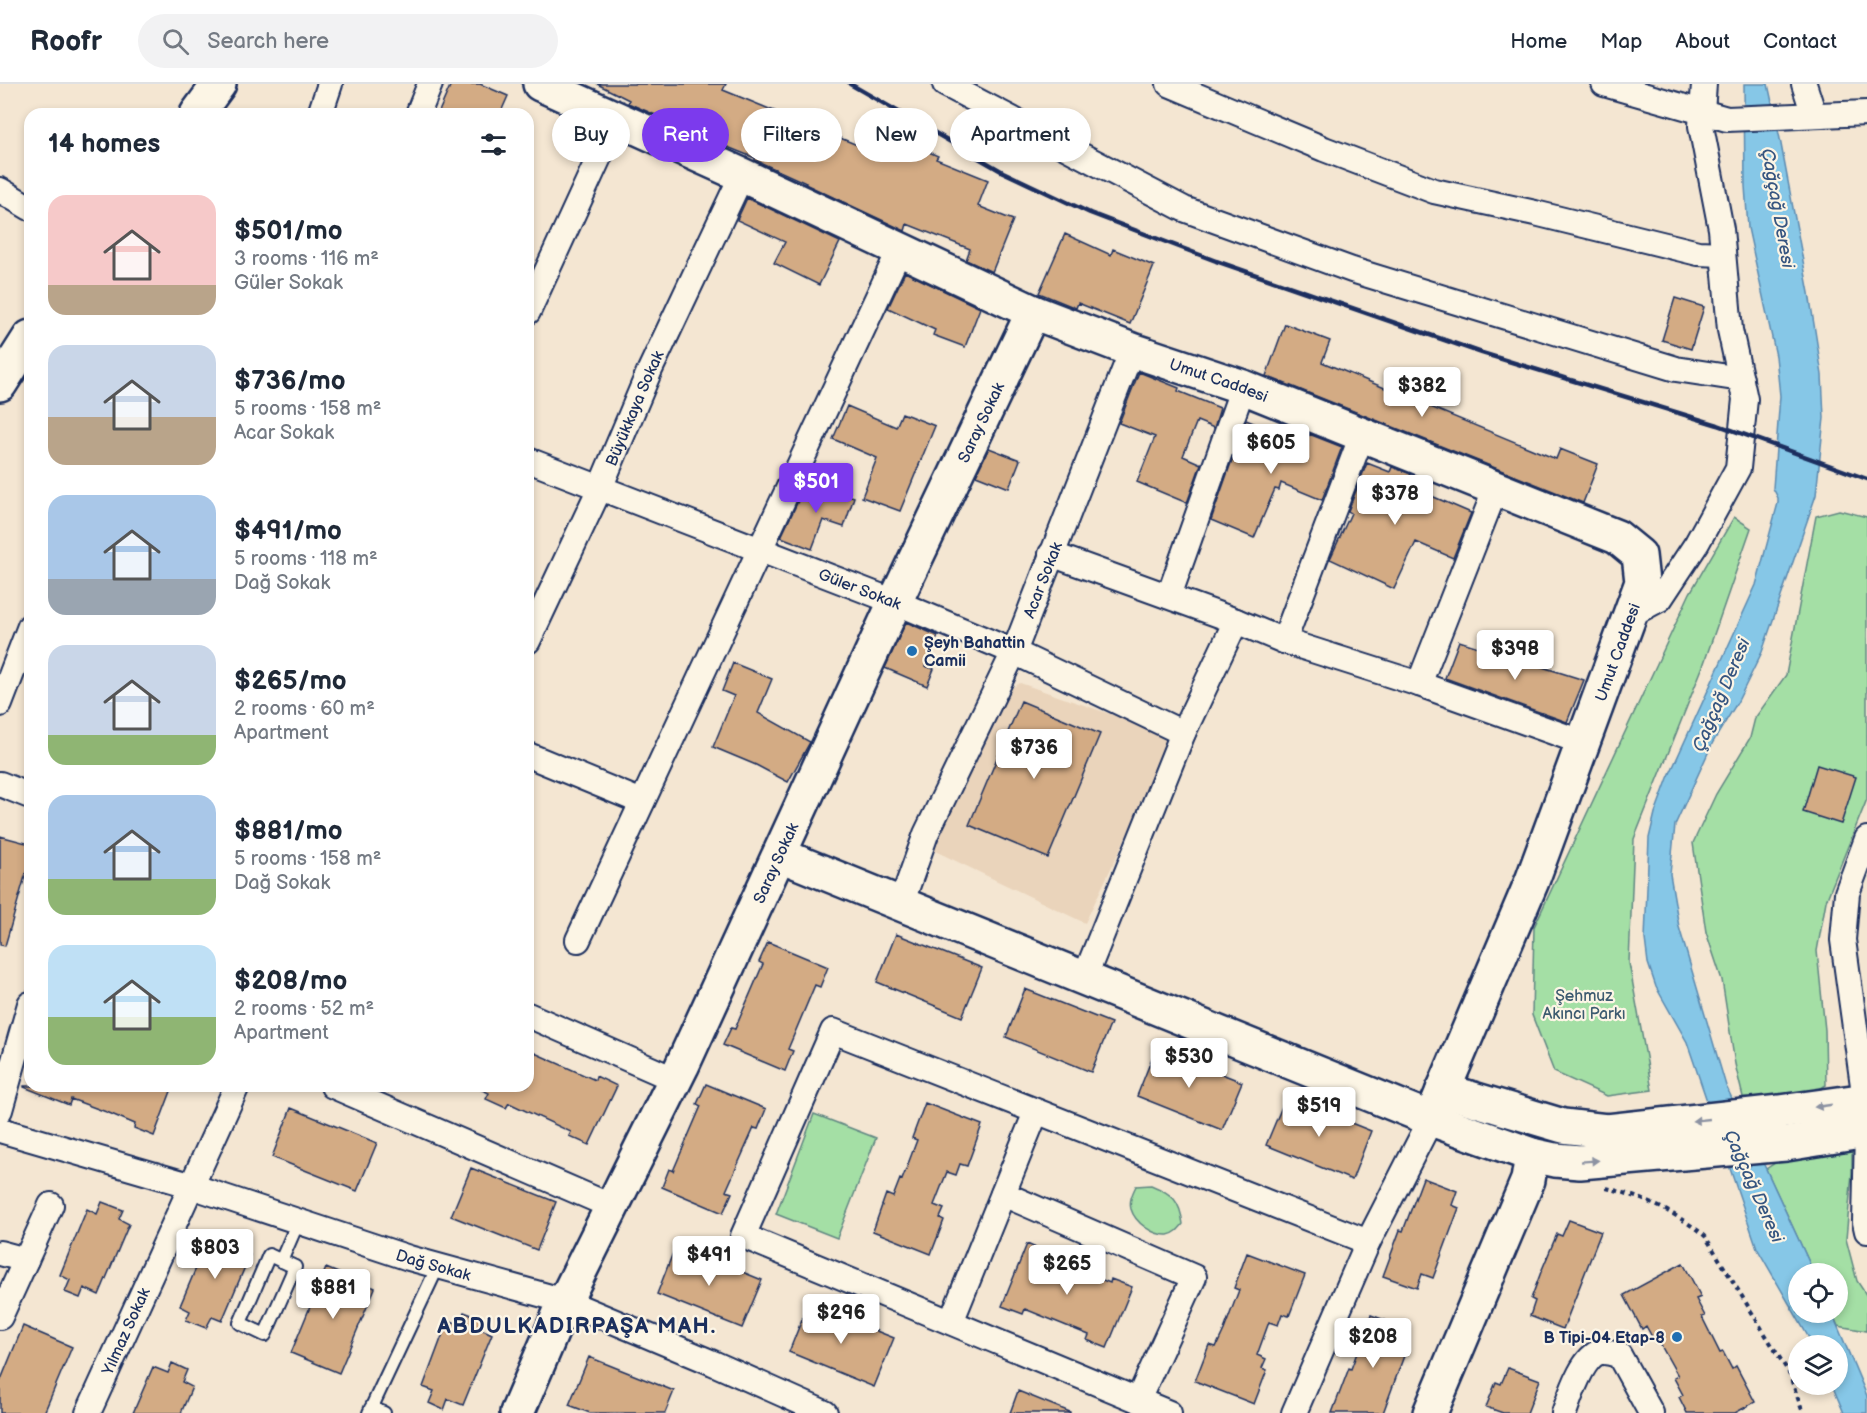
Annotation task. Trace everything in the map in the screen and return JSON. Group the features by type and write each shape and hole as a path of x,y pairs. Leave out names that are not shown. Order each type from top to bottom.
{"street":[{"path":"201,108 219,84"},
{"path":"322,108 330,84"},
{"path":"420,108 430,84"},
{"name":"Umut Caddesi","path":"540,84 594,108"},
{"path":"945,84 1184,209 1363,274 1676,369 1741,379"},
{"path":"1169,84 1324,149 1434,191 1698,253 1723,254"},
{"path":"1604,84 1727,118 1867,113"},
{"path":"1630,615 1660,599 1697,543 1738,468 1745,399 1730,330 1720,229 1701,126 1704,84"},
{"path":"1804,84 1814,115"},
{"name":"Umut Caddesi","path":"630,124 1033,312 1132,350 1243,387 1496,488 1617,537 1639,555 1642,582 1584,743 1532,881 1437,1105"},
{"path":"534,299 597,162"},
{"name":"Büyükkaya Sokak","path":"534,628 600,488 649,372 742,175"},
{"path":"0,190 24,204"},
{"path":"578,940 900,249"},
{"name":"Saray Sokak","path":"517,1413 566,1301 676,1080 895,602 1033,312"},
{"path":"0,384 24,346"},
{"name":"Acar Sokak","path":"901,904 926,834 1014,652 1132,350"},
{"path":"1169,596 1243,387"},
{"path":"1284,641 1362,435"},
{"name":"Güler Sokak","path":"534,462 895,602 1014,652 1183,733"},
{"path":"1419,684 1496,488"},
{"path":"1051,554 1236,621 1284,641 1419,684 1584,743"},
{"path":"1084,980 1183,733 1236,621"},
{"path":"0,704 24,642"},
{"path":"534,757 642,802"},
{"path":"0,784 24,794"},
{"path":"1867,839 1848,893 1843,940 1867,1112 1865,1222 1867,1231"},
{"path":"780,855 1084,980 1437,1105 1532,1155 1580,1162 1780,1112 1867,1112"},
{"path":"534,1018 676,1080"},
{"path":"0,1110 24,1025"},
{"path":"1169,1413 743,1236 833,1031 1368,1242"},
{"name":"Yılmaz Sokak","path":"88,1413 234,1092"},
{"path":"347,1092 613,1207"},
{"path":"1437,1105 1563,1126 1668,1139 1786,1144 1867,1112"},
{"path":"1294,1413 1368,1242 1437,1105"},
{"path":"951,1322 1036,1112"},
{"name":"Dağ Sokak","path":"0,1130 190,1186 409,1258 566,1301 825,1413"},
{"path":"1430,1413 1528,1180 1532,1155"},
{"path":"1003,1194 1194,1277 1138,1400"},
{"path":"0,1317 51,1205"},
{"path":"0,1253 26,1260"},
{"path":"1564,1413 1582,1370 1592,1357 1601,1352 1619,1355 1651,1413"}],"lane":[{"path":"281,1260 298,1222"},
{"path":"269,1255 281,1260 295,1267 265,1335 240,1323 269,1255"},
{"path":"384,1413 370,1410 438,1266"}],"path":[{"path":"1600,1186 1628,1193 1654,1205 1690,1223 1705,1236 1789,1373 1803,1413"}],"shaded area":[{"path":"1020,683 1174,736 1085,923 933,850 1006,691"}],"green space":[{"path":"1839,510 1867,517 1867,799 1826,901 1817,951 1825,1030 1826,1085 1797,1103 1743,1097 1735,1064 1722,980 1706,932 1693,843 1716,794 1750,738 1755,718 1786,675 1816,516"},
{"name":"Şehmuz Akıncı Parkı","path":"1734,517 1751,528 1703,666 1634,839 1629,963 1652,1090 1607,1096 1554,1072 1532,1015 1534,927 1690,593"},
{"path":"814,1114 876,1138 837,1238 776,1214"},
{"path":"1852,1143 1852,1173 1846,1239 1857,1281 1867,1296 1867,1331 1838,1326 1837,1323 1848,1323 1848,1263 1809,1263 1766,1169 1787,1155"},
{"path":"1151,1185 1170,1195 1180,1209 1183,1224 1173,1234 1163,1235 1151,1231 1133,1214 1131,1200 1136,1186"}],"water":[{"name":"Çağçağ Deresi","path":"1744,84 1768,84 1809,293 1822,375 1824,418 1816,495 1762,652 1737,703 1713,742 1675,825 1670,874 1679,927 1726,1086 1809,1263 1788,1263 1788,1302 1757,1248 1687,1042 1656,987 1648,963 1645,939 1649,838 1655,813 1668,778 1756,585 1778,503 1773,488 1780,396 1776,356 1748,228 1745,186"},
{"path":"1800,1323 1836,1323 1841,1335 1807,1335"},
{"path":"1848,1351 1867,1396 1867,1413 1844,1413 1836,1395 1848,1395"}],"building":[{"path":"451,84 480,84 508,96 503,108 441,108"},
{"path":"597,84 726,84 723,90 767,108 741,108 741,152 729,148 729,108 642,109 628,103 629,100"},
{"path":"842,139 854,144 854,162 938,162 938,160 988,180 978,206 1013,220 992,272 966,260 970,249 907,224 905,231 759,162 842,162"},
{"path":"747,198 840,242 819,285 774,263 785,242 737,220"},
{"path":"1065,234 1111,255 1113,249 1154,266 1130,324 1078,303 1076,308 1039,293"},
{"path":"905,272 980,308 965,347 933,335 935,330 888,308"},
{"path":"1675,298 1704,307 1691,349 1662,340"},
{"path":"1285,324 1330,341 1322,362 1556,459 1560,449 1598,464 1583,503 1266,376"},
{"path":"1139,372 1220,408 1214,428 1197,421 1183,456 1201,464 1187,503 1137,482 1155,437 1119,423"},
{"path":"847,406 896,427 902,413 935,426 900,511 862,497 877,458 833,439"},
{"path":"1246,420 1305,444 1309,434 1342,447 1322,500 1281,483 1279,490 1275,489 1254,538 1211,520"},
{"path":"989,448 1020,460 1009,488 976,475"},
{"path":"1367,463 1390,472 1392,467 1411,474 1406,485 1471,513 1453,558 1416,542 1394,589 1330,559 1351,513 1348,511"},
{"path":"807,482 854,497 844,527 823,520 812,549 781,537"},
{"name":"Şeyh Bahattin Camii","path":"906,622 938,636 925,666 934,669 927,686 885,668"},
{"path":"1459,641 1584,680 1567,722 1445,678"},
{"path":"733,663 772,679 758,713 810,742 788,782 756,765 713,747 734,696 722,691"},
{"path":"1021,701 1100,734 1048,858 969,825"},
{"path":"1817,765 1856,777 1841,824 1803,812"},
{"path":"0,836 24,842 24,880 5,946 0,945"},
{"path":"896,934 982,968 962,1017 877,982"},
{"path":"768,942 828,967 820,987 815,985 788,1049 793,1051 785,1071 723,1045 731,1028 735,1029 763,964 759,962"},
{"path":"1025,989 1111,1023 1091,1072 1006,1037"},
{"path":"1156,1048 1242,1082 1222,1130 1137,1096"},
{"path":"534,1053 595,1080 596,1076 617,1086 589,1145 569,1136 571,1132 509,1103 506,1108 486,1099 489,1093 487,1092 534,1092"},
{"path":"706,1084 766,1109 758,1129 754,1128 726,1191 732,1193 723,1213 662,1187 669,1169 673,1171 701,1106 697,1104"},
{"path":"36,1092 171,1092 154,1136 134,1128 135,1124 71,1099 69,1105"},
{"path":"1286,1097 1371,1131 1352,1180 1266,1145"},
{"path":"925,1103 982,1125 967,1166 960,1164 956,1175 947,1172 934,1205 944,1209 940,1218 944,1220 931,1254 873,1231 886,1194 893,1197 900,1179 902,1180 917,1140 912,1138"},
{"path":"291,1108 377,1143 357,1191 272,1157"},
{"path":"471,1168 556,1202 537,1250 451,1216"},
{"path":"1423,1178 1457,1191 1452,1205 1459,1208 1433,1278 1422,1274 1417,1288 1383,1276"},
{"path":"102,1202 123,1210 119,1219 129,1224 99,1295 84,1288 80,1298 65,1292 70,1280 60,1275 87,1209 97,1214"},
{"path":"1569,1220 1601,1232 1563,1329 1530,1316 1535,1301 1531,1299 1541,1272 1557,1234 1562,1236"},
{"path":"229,1232 244,1238 239,1251 250,1255 222,1321 212,1317 206,1328 186,1320 190,1311 180,1306 210,1235 225,1242"},
{"path":"1027,1244 1045,1252 1043,1256 1110,1283 1111,1279 1132,1287 1107,1348 1087,1340 1089,1335 1025,1309 1023,1314 1002,1306"},
{"path":"676,1245 762,1280 742,1328 657,1294"},
{"path":"1247,1253 1305,1275 1289,1316 1282,1314 1278,1325 1269,1322 1257,1355 1266,1359 1262,1368 1267,1370 1254,1404 1195,1381 1209,1345 1216,1347 1224,1330 1239,1290 1234,1288"},
{"name":"B Tipi-04 Etap-8","path":"1683,1263 1701,1297 1696,1299 1705,1316 1702,1317 1720,1353 1723,1352 1732,1369 1736,1366 1755,1402 1735,1413 1687,1413 1679,1397 1683,1395 1674,1378 1678,1376 1659,1342 1656,1344 1646,1326 1642,1329 1624,1295"},
{"path":"326,1268 375,1288 339,1373 291,1353"},
{"path":"808,1304 894,1338 874,1387 789,1352"},
{"path":"464,1312 485,1320 481,1329 492,1334 463,1405 448,1399 444,1410 429,1403 434,1391 423,1387 448,1320 459,1324"},
{"path":"1371,1315 1406,1328 1400,1342 1408,1345 1383,1413 1332,1413 1349,1368 1351,1369"},
{"path":"23,1326 72,1347 44,1413 0,1413 0,1382"},
{"path":"589,1357 674,1391 665,1413 590,1413 569,1405"},
{"path":"172,1363 187,1370 182,1382 192,1387 181,1413 133,1413 153,1367 168,1373"},
{"path":"1508,1368 1540,1380 1527,1413 1503,1413 1486,1407 1496,1382 1501,1384"},
{"path":"1018,1391 1070,1412 1070,1413 1010,1413"}],"railway":[{"path":"850,84 1003,172 1090,213 1216,261 1482,353 1718,425 1867,479"}],"place":[{"name":"Şeyh Bahattin Camii","path":"912,651"},
{"name":"B Tipi-04 Etap-8","path":"1677,1337"}],"district":[{"name":"ABDULKADIRPAŞA MAH.","path":"577,1325"}]}
